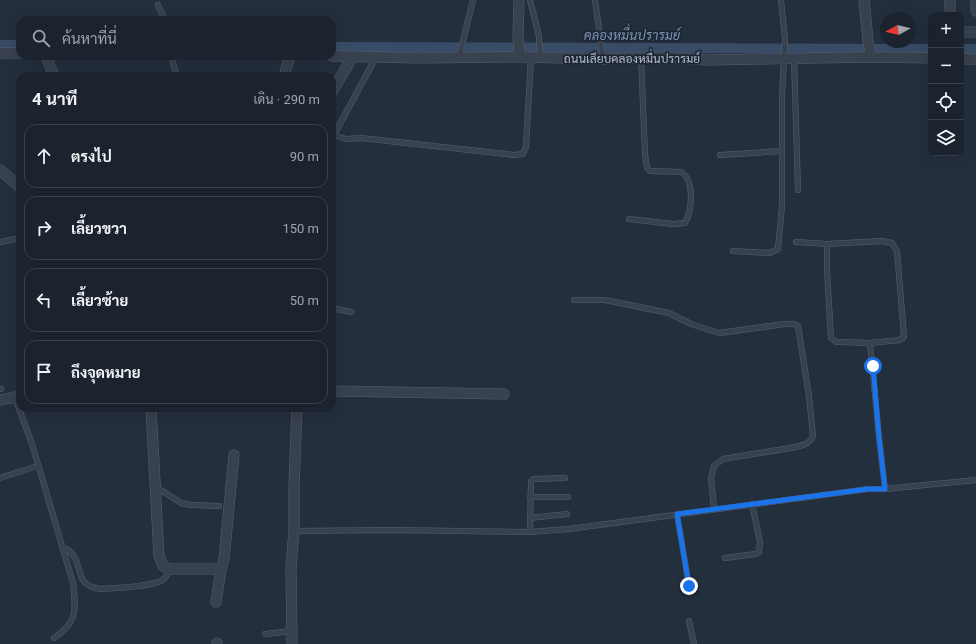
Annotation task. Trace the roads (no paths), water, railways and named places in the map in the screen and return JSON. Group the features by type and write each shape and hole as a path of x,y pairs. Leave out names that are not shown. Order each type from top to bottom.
{"street":[{"path":"519,0 518,37 520,57"},
{"path":"864,0 871,56"},
{"path":"950,0 950,12"},
{"path":"976,0 976,11"},
{"path":"964,32 976,32"},
{"path":"0,53 16,53"},
{"name":"ถนนเลียบคลองหมื่นปรารมย์","path":"336,56 520,57 603,60 641,57 707,60 871,56 928,58"},
{"path":"336,85 353,56"},
{"path":"964,58 976,59"},
{"path":"48,60 52,72"},
{"path":"285,72 289,60"},
{"path":"0,170 16,184"},
{"path":"336,391 504,394"},
{"path":"0,400 16,397"},
{"path":"150,412 159,556 163,566 170,570 221,569"},
{"path":"292,644 291,568 294,531 297,412"},
{"path":"216,602 224,558 234,455"}],"lane":[{"path":"458,57 473,0"},
{"path":"336,137 346,139 361,138 514,156 523,154 526,147 535,58 539,36 530,0"},
{"path":"595,0 603,60"},
{"path":"781,0 789,58 798,190"},
{"path":"158,5 164,16"},
{"path":"336,131 376,57"},
{"path":"629,219 673,224 685,222 689,217 692,200 688,180 685,174 681,172 650,171 647,168 645,154 641,57"},
{"path":"733,251 770,253 778,249 782,206 782,150 789,58"},
{"path":"172,60 176,72"},
{"path":"720,155 782,150"},
{"path":"0,242 16,239"},
{"path":"796,242 827,244 882,241 892,243 897,251 904,337 902,339 896,341 870,343 836,342 831,338 826,270 827,244"},
{"path":"574,300 605,300 669,312 691,324 719,333 785,324 794,324 798,326 809,396 813,436 811,441 806,444 723,459 714,466 711,478 714,509"},
{"path":"336,309 351,312"},
{"path":"870,343 885,489"},
{"path":"22,412 62,547 72,583 75,603 74,618 65,631 54,638"},
{"path":"0,478 38,466"},
{"path":"530,532 530,482 532,480 565,478"},
{"path":"294,531 391,530 530,532 569,529 868,489 885,489 976,480"},
{"path":"156,487 181,503 191,505 219,506"},
{"path":"530,497 568,497"},
{"path":"725,558 756,554 759,552 760,542 752,504"},
{"path":"530,518 567,514"},
{"path":"677,514 689,586"},
{"path":"62,547 69,550 73,554 76,559 80,575 86,584 94,588 101,589 149,585 166,578 170,570"},
{"path":"689,621 694,644"},
{"path":"265,634 292,631"}],"waterway":[{"name":"คลองหมื่นปรารมย์","path":"0,45 16,45"},
{"name":"คลองหมื่นปรารมย์","path":"336,47 928,49"},
{"name":"คลองหมื่นปรารมย์","path":"964,49 976,49"}]}
